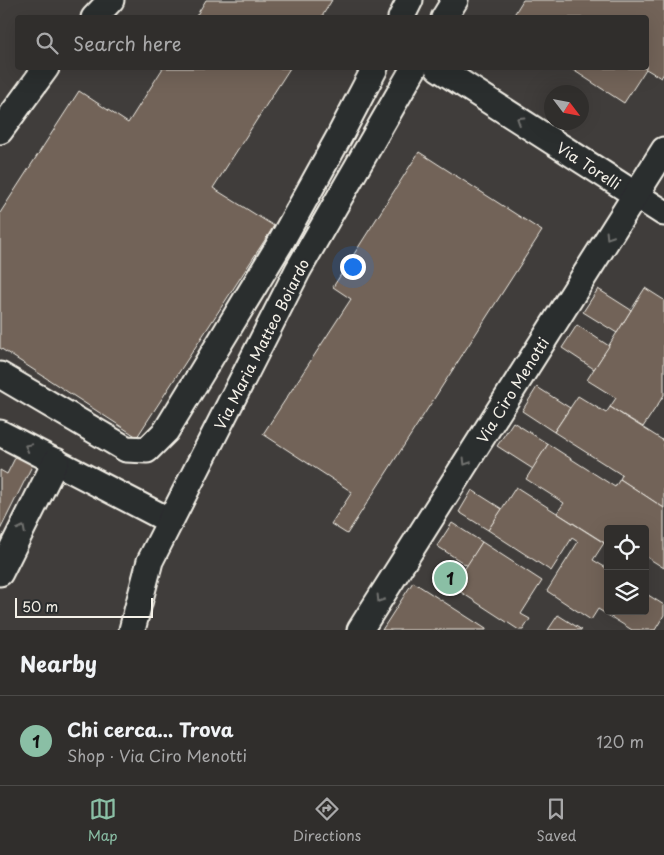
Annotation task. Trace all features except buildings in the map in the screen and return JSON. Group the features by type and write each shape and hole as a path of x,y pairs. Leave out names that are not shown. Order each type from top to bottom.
{"street":[{"path":"97,15 111,0"},
{"path":"402,15 410,0"},
{"path":"446,15 455,0"},
{"path":"0,131 45,70"},
{"path":"0,374 126,449 147,450 166,431 281,242 374,70"},
{"name":"Via Maria Matteo Boiardo","path":"132,630 150,561 298,270 425,70"},
{"name":"Via Torelli","path":"429,70 636,194 664,213"},
{"name":"Via Ciro Menotti","path":"360,630 664,150"},
{"path":"0,433 170,520"},
{"path":"0,573 56,461"}],"place":[{"name":"Chi cerca... Trova","path":"450,578"}]}
